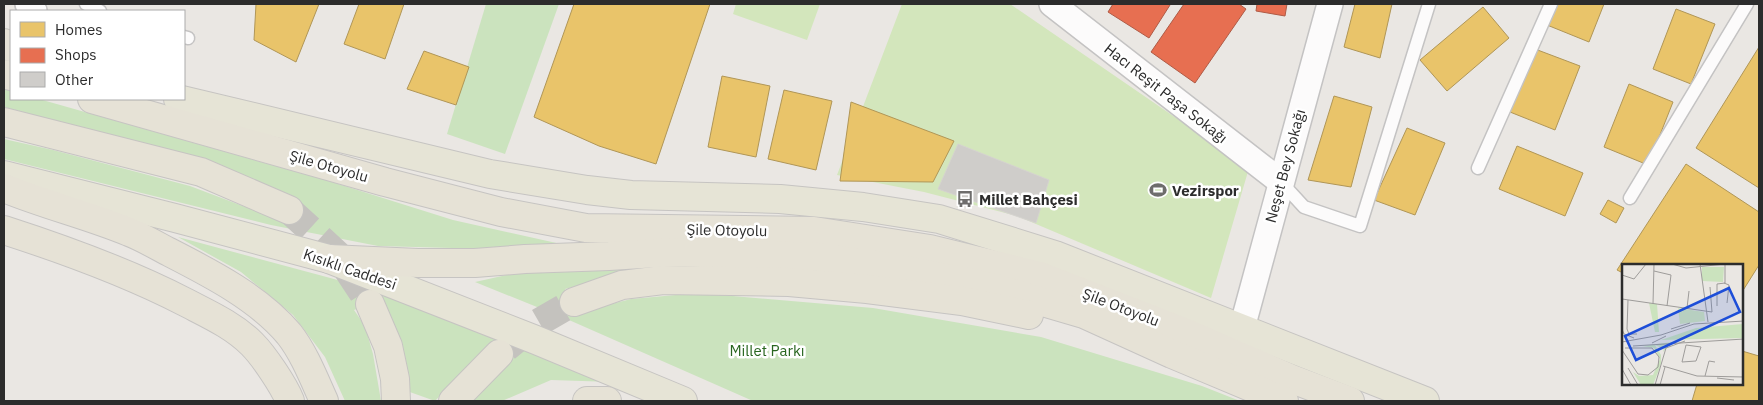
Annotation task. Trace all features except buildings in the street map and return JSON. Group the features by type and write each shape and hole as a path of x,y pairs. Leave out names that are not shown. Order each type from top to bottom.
{"highway":[{"name":"Şile Otoyolu","path":"96,100 385,182 502,212 586,228 814,231 930,249 1040,276 1184,332 1292,379 1350,401"},
{"path":"4,122 201,172 289,210"},
{"path":"4,188 32,200 130,232 208,272 241,293 268,314 289,334 307,364 324,401"},
{"path":"4,230 51,245 131,276 223,321 253,344 274,373 290,401"},
{"name":"Şile Otoyolu","path":"329,259 465,263 673,252 818,257 892,267 992,287 1084,314 1172,354 1284,401"},
{"path":"574,302 622,285 663,280 789,282 867,289 962,301 1056,320 1172,354"},
{"path":"370,304 388,346 395,379 396,401"},
{"path":"453,401 499,354"},
{"path":"587,401 607,401"}],"main road":[{"path":"182,100 490,174 587,190 631,195 780,199 863,207 938,219 1055,255 1425,401"},
{"name":"Kısıklı Caddesi","path":"4,175 329,259 536,340 683,401"}],"street":[{"name":"Hacı Reşit Paşa Sokağı","path":"1052,4 1281,182"},
{"name":"Neşet Bey Sokağı","path":"1242,328 1330,4"}],"lane":[{"path":"86,4 98,10"},
{"path":"1281,182 1304,206 1360,226 1429,4"},
{"path":"1478,168 1552,4"},
{"path":"1630,198 1747,4"}],"green space":[{"path":"486,4 559,4 505,154 447,134"},
{"path":"736,4 820,4 807,40 733,14"},
{"path":"902,4 1010,4 1249,168 1211,298 1017,216 924,192 837,175"},
{"path":"4,89 10,91 10,100 43,100 332,182 453,220 561,244 490,249 378,246 271,225 4,159 4,139 190,186 282,221 296,198 207,160 4,107"},
{"path":"178,237 334,279 417,306 613,382 551,380 502,401 463,401 493,345 466,368 435,401 407,391 370,304 354,310 365,326 373,354 381,401 345,401 325,357 293,315 241,272"},
{"name":"Millet Parkı","path":"681,268 608,278 565,289 576,313 631,299 698,293 873,308 1041,337 1202,386 1240,401 753,401 569,320 475,282 516,273"}],"tunnel":[{"path":"289,210 337,254 370,304"},
{"path":"506,348 534,325 574,302"}],"place":[{"name":"Vezirspor","path":"1158,190"},
{"name":"Millet Bahçesi","path":"965,199"}]}
